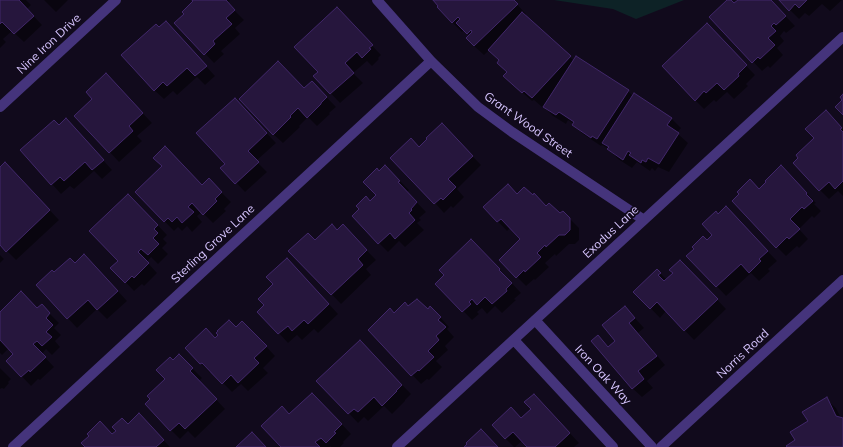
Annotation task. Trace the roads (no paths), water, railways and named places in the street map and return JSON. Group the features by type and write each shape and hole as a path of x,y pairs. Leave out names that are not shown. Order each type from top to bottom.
{"street":[{"name":"Nine Iron Drive","path":"0,106 116,0"},
{"name":"Grant Wood Street","path":"377,0 431,61 478,107 512,132 644,220"},
{"name":"Exodus Lane","path":"397,447 843,37"},
{"name":"Sterling Grove Lane","path":"13,447 431,61"},
{"name":"Norris Road","path":"661,447 843,280"},
{"name":"Iron Oak Way","path":"535,320 652,447"},
{"path":"514,340 613,447"}]}
